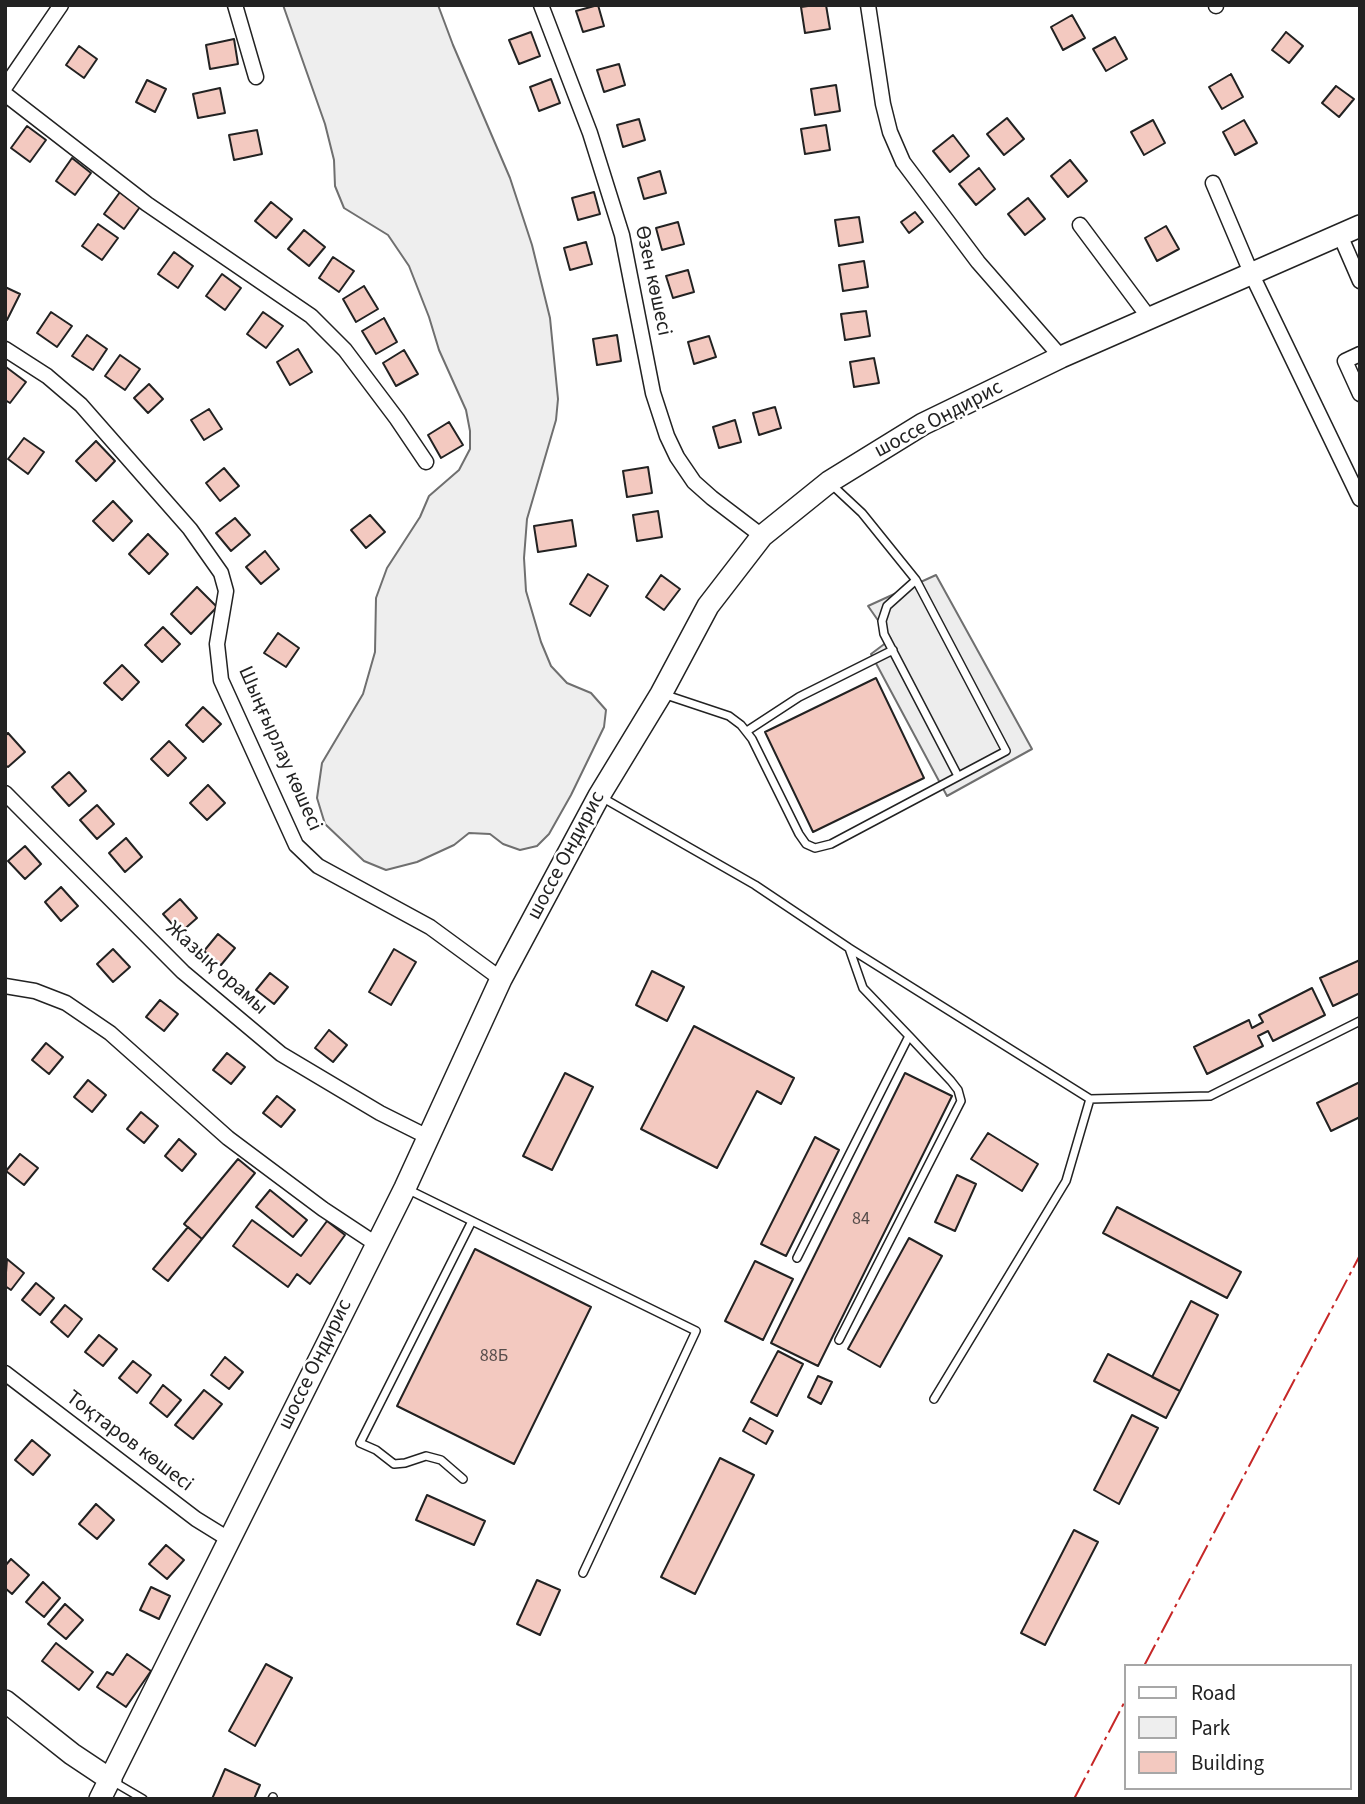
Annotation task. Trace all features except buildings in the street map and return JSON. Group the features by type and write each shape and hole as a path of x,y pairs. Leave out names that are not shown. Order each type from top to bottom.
{"main road":[{"name":"шоссе Ондирис","path":"106,1790 405,1188 501,979 599,796 661,694 708,606 762,536 829,482 923,424 1061,358 1360,226"},
{"path":"5,1701 72,1754 106,1790"}],"street":[{"path":"5,87 61,5"},
{"path":"235,5 256,77"},
{"name":"Өзен көшесі","path":"541,5 590,133 622,234 653,393 667,436 694,482 762,536"},
{"path":"868,5 883,104 890,131 903,162 978,262 1061,358"},
{"path":"5,94 147,204 311,316 345,349 426,462"},
{"path":"1213,183 1252,275 1360,499"},
{"path":"1080,225 1150,319"},
{"path":"1340,235 1360,281"},
{"name":"Шыңғырлау көшесі","path":"5,349 47,376 80,405 190,529 221,573 226,591 217,644 221,681 296,845 318,866 430,927 501,979"},
{"path":"1360,354 1345,361 1360,394"},
{"name":"Жазық орамы","path":"5,793 183,972 281,1054 380,1113 428,1137"},
{"path":"5,986 35,990 66,1003 110,1033 228,1138 323,1209 376,1244"},
{"name":"Тоқтаров көшесі","path":"5,1373 196,1520 230,1540"}],"lane":[{"path":"661,694 729,716 747,731 799,834 806,844 815,848 831,845 1006,751 916,580 862,513 829,482"},
{"path":"916,580 887,606 882,621 884,634 958,776"},
{"path":"747,731 799,697 893,650"},
{"path":"599,796 755,885 1090,1099 1210,1096 1360,1021"},
{"path":"839,1340 961,1101 958,1090 951,1081 863,988 849,947"},
{"path":"797,1258 909,1036"},
{"path":"934,1399 1066,1181 1090,1099"},
{"path":"405,1188 696,1331 583,1573"},
{"path":"463,1479 441,1460 426,1456 394,1464 376,1450 360,1443 472,1221"},
{"path":"106,1790 144,1799"}],"green space":[{"path":"283,5 438,5 510,178 532,245 550,318 558,399 556,420 527,519 524,558 526,591 551,666 567,683 591,693 606,710 604,727 571,795 549,834 537,846 520,850 503,844 490,834 469,833 454,845 417,862 386,870 364,861 325,824 317,798 322,763 363,694 375,652 376,598 387,568 420,517 429,496 459,470 470,449 470,431 466,410 439,350 409,266 388,235 344,208 335,186 334,160 325,124"}],"shaded area":[{"path":"936,575 1032,749 947,796 871,654 891,639 868,606"}],"power":[{"path":"1145,1664 1360,1255"},
{"path":"1074,1799 1124,1703"}]}
